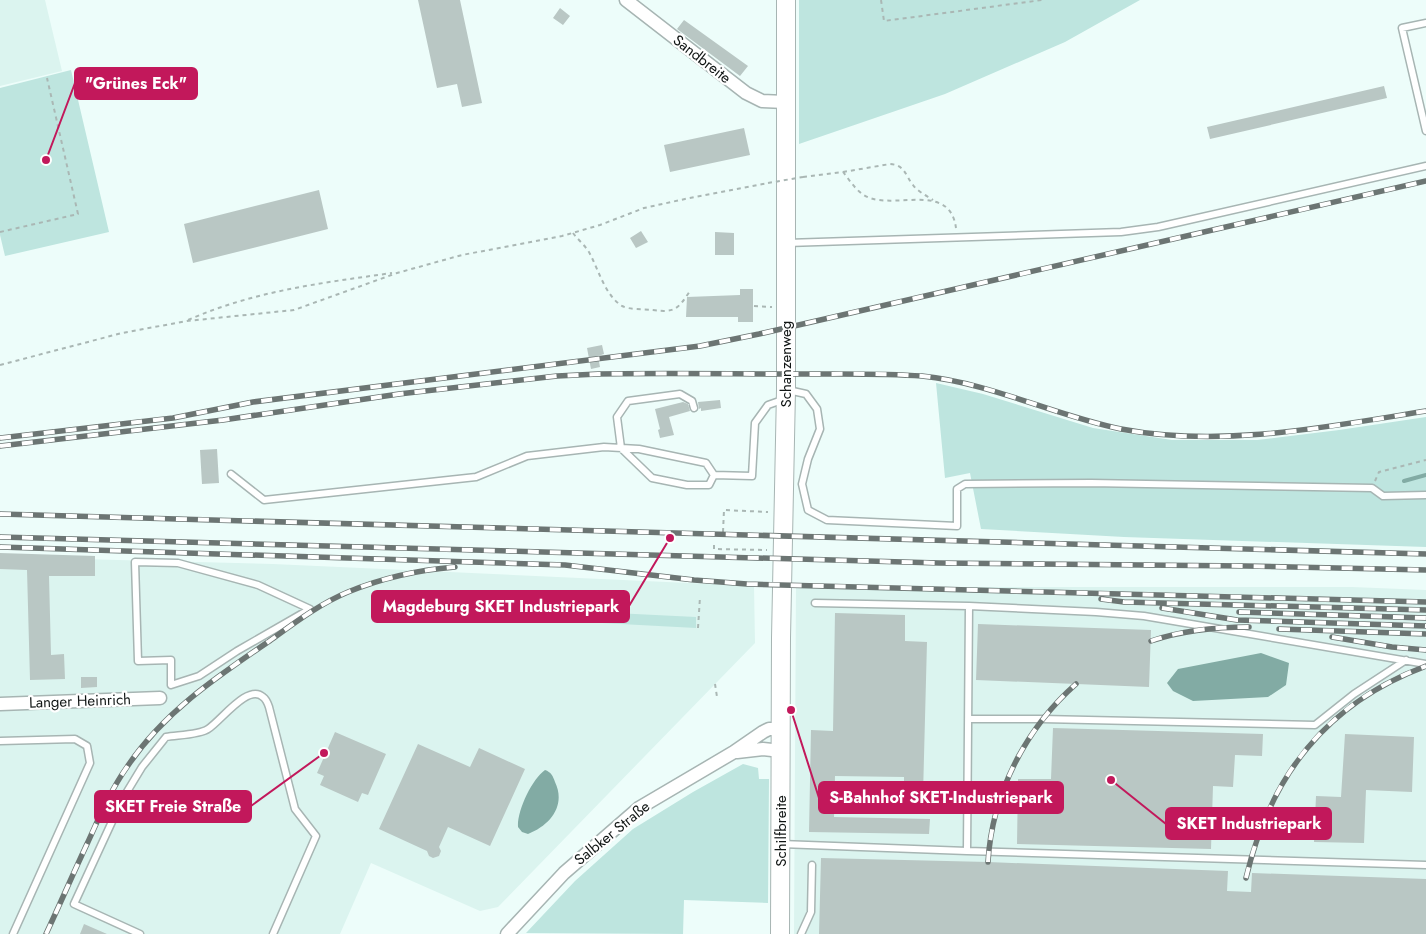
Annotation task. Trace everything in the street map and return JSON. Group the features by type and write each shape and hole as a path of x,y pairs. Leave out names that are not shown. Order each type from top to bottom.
{"main road":[{"name":"Schanzenweg","path":"781,729 786,394 786,0"},
{"name":"Schilfbreite","path":"780,934 781,729"}],"street":[{"name":"Sandbreite","path":"626,0 746,93 762,101 785,102"},
{"name":"Langer Heinrich","path":"0,704 160,698"},
{"name":"Salbker Straße","path":"506,934 564,873 639,808 769,729 781,729"},
{"name":"Salbker Straße","path":"734,752 763,749 781,751"}],"lane":[{"path":"1426,23 1402,28 1426,131"},
{"path":"786,243 1121,232 1158,227 1426,166"},
{"path":"694,408 692,401 680,394 628,401 617,417 621,448 652,478 686,485 709,485 714,475"},
{"path":"714,475 752,476 755,424 768,405 786,394 806,394 817,409 820,429 808,459 802,484 808,510 827,520 957,526 957,489 965,484 1091,483 1372,488 1383,496 1426,494"},
{"path":"231,474 264,500 476,477 527,456 604,447 639,449 706,463 714,475"},
{"path":"135,562 187,565 258,585 310,609 237,651 200,676 171,685 171,660 138,660 135,562"},
{"path":"816,603 969,606 1144,616 1426,664"},
{"path":"967,851 969,606"},
{"path":"968,719 1315,725 1361,688 1406,660"},
{"path":"140,934 74,904 122,800 142,767 166,737 206,731 247,695 256,693 264,697 269,707 295,809 316,836 273,934"},
{"path":"0,740 75,738 87,746 90,763 13,934"},
{"path":"781,844 1426,865"},
{"path":"801,934 811,912 812,865"}],"path":[{"path":"881,0 884,21 1042,0"},
{"path":"0,232 78,214 47,78"},
{"path":"0,366 122,333 185,322 294,310 397,273 462,255 572,233 600,225 644,208 685,198 803,177 896,165 904,169 913,187 946,206 955,219 957,238"},
{"path":"843,172 858,191 870,198 884,201 933,200"},
{"path":"572,233 589,252 605,286 613,298 624,307 662,311 674,310 680,306 690,291"},
{"path":"185,322 214,308 297,286 397,273"},
{"path":"754,306 775,307"},
{"path":"1372,488 1379,472 1426,460"},
{"path":"723,532 724,510 776,512"},
{"path":"714,545 714,549 775,550"},
{"path":"698,628 700,597"},
{"path":"715,684 717,697"}],"shaded area":[{"path":"0,0 45,0 62,71 0,86"},
{"path":"799,0 1140,0 1065,42 945,94 799,144"},
{"path":"71,70 109,232 5,256 0,235 0,88"},
{"path":"936,383 983,394 1093,428 1172,440 1257,440 1426,417 1426,547 1124,537 981,529 970,473 945,478"},
{"path":"0,557 273,564 754,586 755,643 498,907 480,911 371,863 340,934 0,934"},
{"path":"796,587 1352,587 1426,590 1426,934 794,934"},
{"path":"455,592 455,605 696,617 696,628 434,614 436,606 441,599"},
{"path":"1261,653 1289,663 1286,685 1268,697 1193,701 1173,691 1167,683 1178,669"},
{"path":"743,764 758,768 759,779 769,779 768,903 684,900 683,934 526,933 575,881 633,829"},
{"path":"545,770 553,776 559,799 550,820 528,834 522,832 518,827 518,820 530,788"}],"building":[{"path":"418,0 460,0 482,103 462,107 457,84 437,88"},
{"path":"560,8 570,16 563,25 553,18"},
{"path":"684,20 748,66 740,76 677,29"},
{"path":"1384,86 1387,98 1210,139 1207,127"},
{"path":"744,128 750,155 670,172 664,145"},
{"path":"319,190 328,229 193,263 184,224"},
{"path":"641,231 648,242 636,248 630,238"},
{"path":"715,232 734,233 734,255 715,255"},
{"path":"740,289 753,289 753,322 738,322 738,317 686,317 687,297 740,295"},
{"path":"602,345 604,354 598,356 600,367 591,369 587,348"},
{"path":"720,400 721,408 701,411 701,408 699,409 698,402"},
{"path":"683,402 688,404 690,411 669,417 674,435 660,438 658,430 660,429 655,409"},
{"path":"217,449 219,483 202,484 200,450"},
{"path":"0,553 95,556 95,576 49,576 51,655 64,654 65,679 30,680 27,570 0,569"},
{"path":"835,613 905,615 905,641 927,642 923,795 904,795 904,777 835,776 834,817 930,819 929,834 809,832 811,730 833,731"},
{"path":"978,624 1151,630 1149,687 976,680"},
{"path":"81,677 97,677 97,687 81,688"},
{"path":"1053,728 1263,734 1262,756 1235,755 1233,787 1213,786 1211,849 1017,844 1018,779 1051,779"},
{"path":"335,732 386,754 368,795 362,793 358,802 320,785 324,776 317,773"},
{"path":"1345,734 1414,737 1412,792 1366,790 1364,843 1314,842 1316,796 1341,797"},
{"path":"418,744 470,767 479,748 525,769 490,846 448,827 439,847 441,851 439,856 433,858 429,856 427,851 379,829"},
{"path":"821,858 1228,871 1227,891 1251,892 1252,873 1426,879 1426,934 819,934"},
{"path":"84,924 107,934 80,934"}],"waterway":[{"path":"1404,481 1426,475"}],"railway":[{"path":"0,438 173,418 253,402 700,346 1426,181"},
{"path":"0,446 223,420 399,394 557,376 598,374 892,374 922,376 973,385 1071,416 1121,429 1197,436 1235,436 1312,429 1426,411"},
{"path":"0,514 1426,554"},
{"path":"0,537 939,563 1426,570"},
{"path":"0,547 565,565 694,580 747,584 1426,602"},
{"path":"46,934 115,786 141,748 173,713 229,669 327,602 361,587 387,579 427,570 455,567"},
{"path":"1101,599 1124,602 1426,610"},
{"path":"1162,608 1237,620 1426,626"},
{"path":"1239,612 1426,618"},
{"path":"1151,641 1175,634 1200,630 1249,627"},
{"path":"1279,629 1426,634"},
{"path":"1332,637 1392,647 1426,650"},
{"path":"1246,878 1270,807 1287,776 1308,748 1331,722 1359,700 1391,682 1426,666"},
{"path":"988,862 996,812 1014,764 1041,721 1076,684"}],"place":[{"name":"\"Grünes Eck\"","path":"46,160"},
{"name":"Magdeburg SKET Industriepark","path":"670,538"},
{"name":"S-Bahnhof SKET-Industriepark","path":"791,710"},
{"name":"SKET Freie Straße","path":"324,753"},
{"name":"SKET Industriepark","path":"1111,780"}]}
